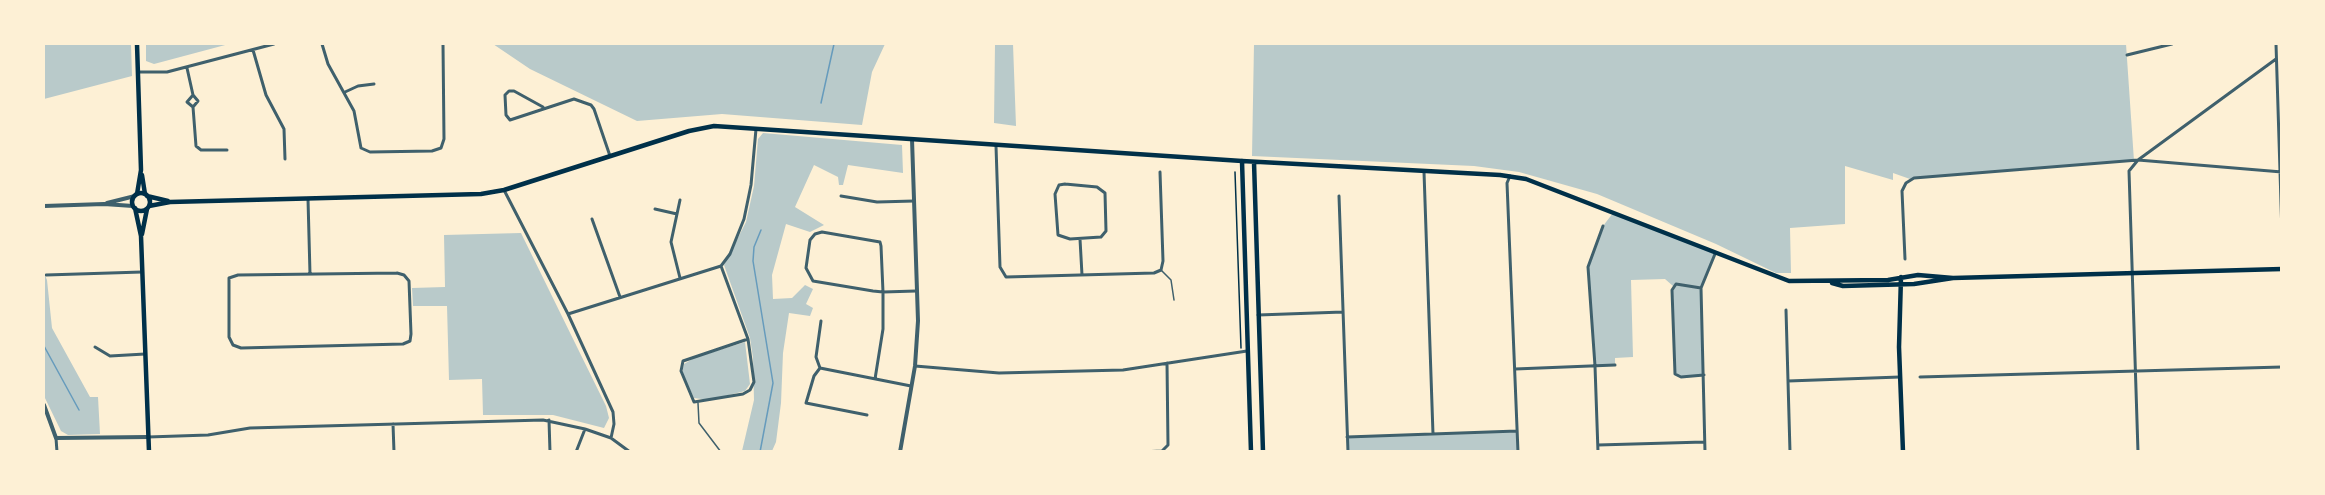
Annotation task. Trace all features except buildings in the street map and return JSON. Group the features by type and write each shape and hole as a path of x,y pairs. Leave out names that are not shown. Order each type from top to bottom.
{"main road":[{"path":"137,44 141,170 148,207 141,236"},
{"path":"134,207 142,211 148,207 170,202 461,196 504,190 697,128 725,126 996,146 1510,176 1545,185 1715,254 1789,281 1829,282 1935,275 1953,278 2282,269"},
{"path":"1242,161 1251,452"},
{"path":"1254,162 1263,452"},
{"path":"141,170 134,207 141,236 149,452"},
{"path":"136,195 146,195 170,202"},
{"path":"1901,277 1899,323 1903,452"},
{"path":"1829,282 1843,286 1935,283 1953,278"}],"street":[{"path":"138,72 167,72 187,68 274,44"},
{"path":"322,44 328,64 354,111 362,148 370,152 432,151 441,148 444,139 443,44"},
{"path":"2127,55 2172,44"},
{"path":"2276,44 2282,235"},
{"path":"253,49 266,95 284,129 285,159"},
{"path":"2138,452 2128,176 2131,167 2276,59"},
{"path":"187,68 192,95 198,101 193,107 196,146 201,150 227,150"},
{"path":"345,92 358,86 374,84"},
{"path":"543,107 514,91 509,91 505,96 506,115 510,120 543,107 574,99 591,105 610,156"},
{"path":"192,95 187,102 193,107"},
{"path":"568,314 721,266 730,254 744,219 751,186 756,128"},
{"path":"900,452 915,366 917,291 912,139"},
{"path":"996,146 1001,272 1011,278 1154,273 1161,270 1163,261 1160,172"},
{"path":"1905,259 1902,191 1910,179 2138,160 2281,172"},
{"path":"1424,172 1433,434"},
{"path":"1510,176 1507,183 1518,452"},
{"path":"1059,185 1097,187 1105,193 1106,231 1101,237 1080,239 1062,238 1056,231 1055,194 1059,185"},
{"path":"504,190 568,314 613,412 614,424 611,438"},
{"path":"104,204 136,195"},
{"path":"841,196 877,202 914,201"},
{"path":"1340,196 1348,452"},
{"path":"308,199 310,274"},
{"path":"680,200 671,242 680,278"},
{"path":"44,206 104,204 134,207"},
{"path":"655,209 677,214"},
{"path":"592,219 620,297"},
{"path":"1598,452 1588,267 1603,226"},
{"path":"875,379 883,329 883,292 882,246 878,240 822,232 812,237 806,268 813,281 883,292 917,291"},
{"path":"1080,239 1082,275"},
{"path":"1705,452 1701,288 1715,254"},
{"path":"721,266 748,339 754,382 750,390 698,403 694,402 681,371 683,361 689,357 748,339"},
{"path":"46,275 142,272"},
{"path":"310,274 405,275 409,281 410,340 403,344 241,348 233,345 230,337 229,278 310,274"},
{"path":"1701,288 1676,284 1672,290 1676,374 1681,376 1704,375"},
{"path":"1786,310 1790,452"},
{"path":"1258,315 1343,312"},
{"path":"821,321 816,357 819,368 814,376 806,403 867,415"},
{"path":"95,347 110,356 146,354"},
{"path":"915,366 999,373 1123,370 1247,351"},
{"path":"1141,452 1162,451 1168,445 1167,363"},
{"path":"1515,369 1615,365"},
{"path":"1920,377 2282,367"},
{"path":"819,368 911,386"},
{"path":"1788,381 1900,377"},
{"path":"44,405 56,438 57,452"},
{"path":"56,438 208,435 250,428 549,420 611,438 630,452"},
{"path":"549,420 550,452"},
{"path":"393,424 394,452"},
{"path":"576,452 585,429"},
{"path":"1347,437 1517,431"},
{"path":"1598,445 1705,442"}],"lane":[{"path":"1161,270 1172,280 1174,300"},
{"path":"698,403 699,423 720,452"}],"path":[{"path":"1235,172 1241,351"}],"shaded area":[{"path":"44,44 131,44 132,76 44,99"},
{"path":"146,44 229,44 154,64 146,61"},
{"path":"493,44 885,44 872,72 862,125 722,114 637,121 530,69"},
{"path":"995,44 1013,44 1016,126 994,123"},
{"path":"1254,44 2126,44 2134,161 1910,179 1893,173 1893,180 1845,166 1845,224 1790,228 1791,273 1776,273 1716,244 1597,194 1519,172 1474,166 1252,156"},
{"path":"763,133 902,145 903,173 848,165 843,185 839,185 838,177 814,165 795,207 824,225 810,232 786,224 772,275 773,299 792,298 805,285 813,289 806,304 813,308 810,316 789,313 783,353 781,403 776,442 772,451 742,451 754,400 753,358 750,338 724,265 746,222 754,186 758,139"},
{"path":"1613,213 1715,254 1701,288 1704,375 1681,377 1675,374 1673,286 1665,279 1631,280 1633,357 1615,358 1615,365 1595,366 1588,267 1603,226"},
{"path":"521,233 606,406 609,418 604,428 553,415 483,415 482,379 449,380 447,306 413,306 412,288 445,287 444,235"},
{"path":"44,273 47,280 52,328 90,397 98,397 100,434 68,435 61,431 44,396"},
{"path":"745,342 750,384 745,391 709,400 694,398 682,373 684,364 694,358"},
{"path":"1517,431 1518,451 1348,451 1347,437"}],"waterway":[{"path":"821,103 834,44"},
{"path":"760,452 773,383 753,261 754,247 761,230"},
{"path":"44,346 79,410"}]}
